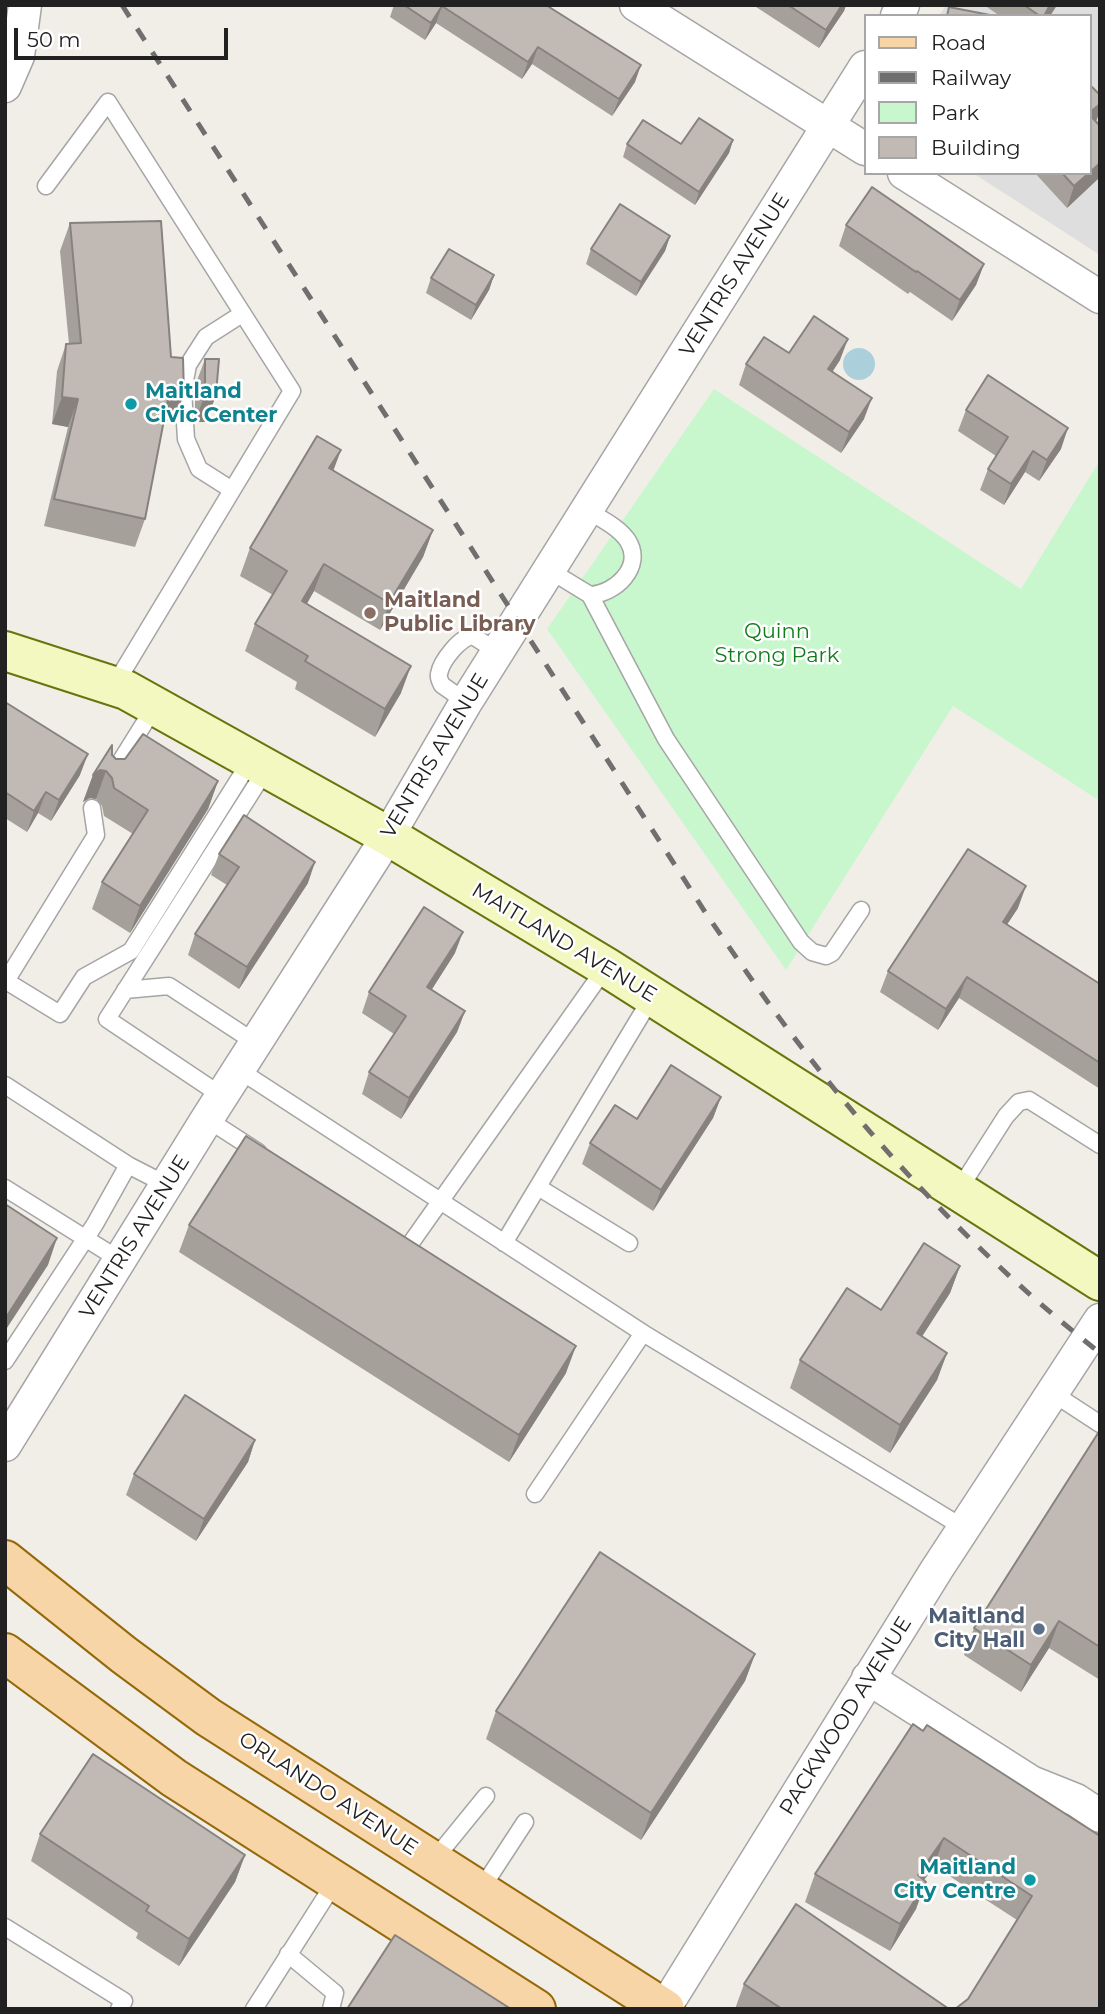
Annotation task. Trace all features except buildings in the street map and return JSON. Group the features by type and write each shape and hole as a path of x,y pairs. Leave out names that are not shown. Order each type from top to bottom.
{"main road":[{"name":"MAITLAND AVENUE","path":"5,651 114,686 155,706 388,836 606,967 1100,1281"},
{"name":"ORLANDO AVENUE","path":"5,1560 124,1655 208,1717 665,2009"},
{"path":"5,1653 174,1778 536,2009"}],"street":[{"path":"5,86 19,56 25,5"},
{"path":"636,5 864,148"},
{"name":"VENTRIS AVENUE","path":"5,1445 388,836 466,702 864,69"},
{"path":"907,175 1100,297"},
{"name":"PACKWOOD AVENUE","path":"665,2009 869,1678 1051,1392 1100,1320"},
{"path":"869,1678 1031,1782 1076,1800 1100,1815"}],"lane":[{"path":"46,186 108,102 292,391 114,686"},
{"path":"232,490 199,469 186,439 183,391 188,365 206,337 242,314"},
{"path":"587,510 620,532 629,543 632,556 631,568 622,581 611,591 590,595"},
{"path":"549,570 590,595 666,739 801,942 812,952 826,956 832,953 861,910"},
{"path":"111,777 155,706"},
{"path":"92,808 96,835 6,981 60,1014 84,977 131,951 259,764"},
{"path":"259,764 107,1019 215,1108 266,1157"},
{"path":"408,1247 606,967"},
{"path":"125,990 169,986 256,1042"},
{"path":"504,1243 652,997"},
{"path":"239,1070 643,1334 964,1528"},
{"path":"5,1085 128,1165 167,1185"},
{"path":"958,1191 1006,1116 1019,1102 1029,1100 1100,1145"},
{"path":"5,1361 86,1239 128,1165"},
{"path":"538,1187 629,1243"},
{"path":"5,1188 120,1259"},
{"path":"535,1494 643,1334"},
{"path":"1051,1392 1100,1424"},
{"path":"433,1861 486,1796"},
{"path":"480,1891 525,1822"},
{"path":"254,2009 335,1882"},
{"path":"5,1927 124,2001 119,2009"},
{"path":"288,1954 335,1993 331,2009"}],"shaded area":[{"path":"946,5 1100,5 1100,255 976,175 1091,175 1091,14 940,14"}],"green space":[{"name":"Quinn Strong Park","path":"714,389 1021,589 1100,460 1100,801 953,706 786,970 547,629"}],"water":[{"path":"859,348 870,353 875,364 870,375 859,380 848,375 843,364 848,353"}],"railway":[{"path":"122,5 707,915 769,1003 824,1076 934,1203 1015,1281 1100,1353"}],"place":[{"name":"Maitland Civic Center","path":"131,404"},
{"name":"Maitland Public Library","path":"370,613"},
{"name":"Maitland City Hall","path":"1039,1629"},
{"name":"Maitland City Centre","path":"1030,1880"}]}
